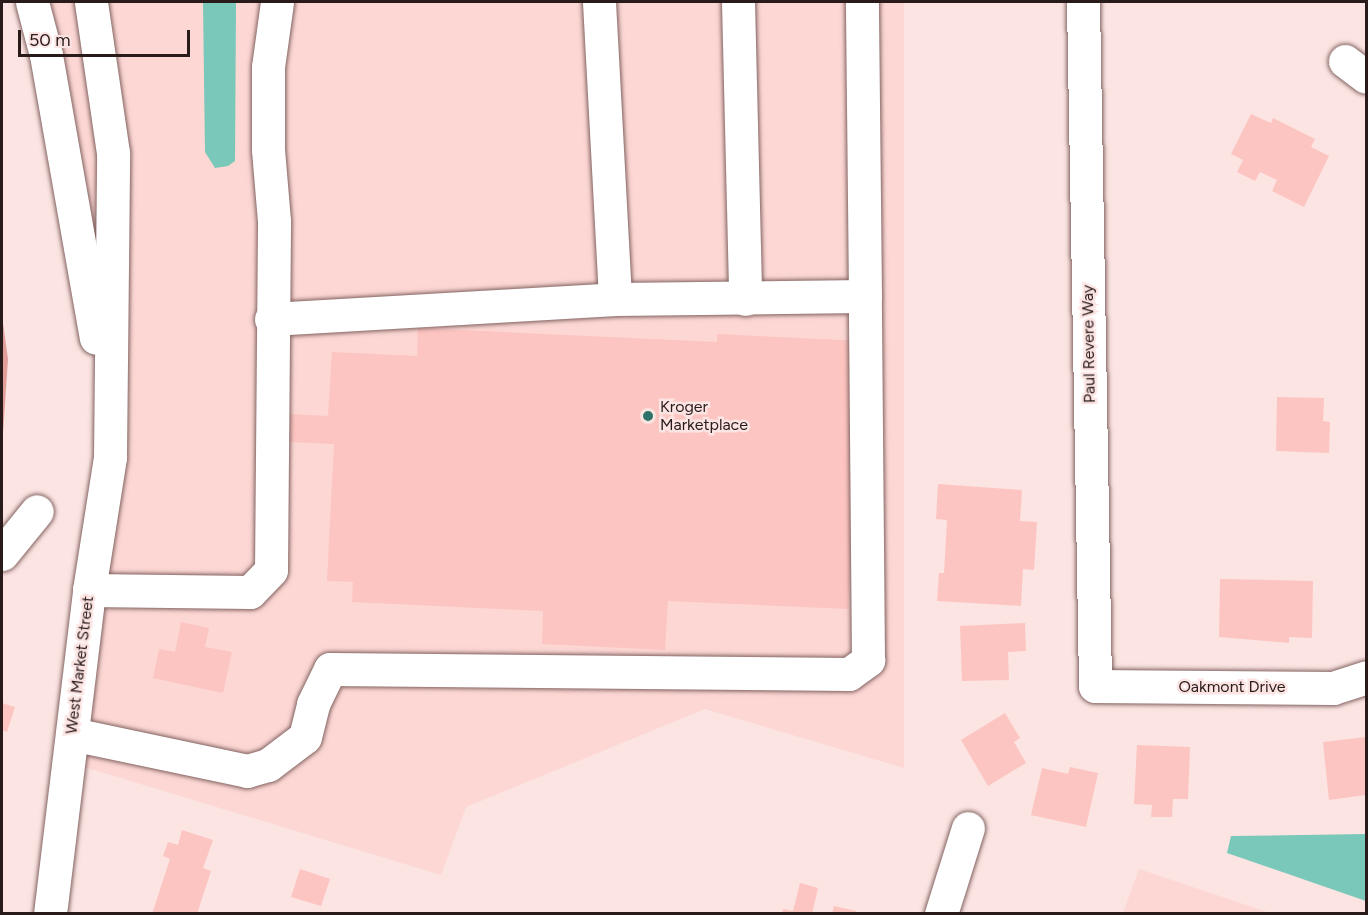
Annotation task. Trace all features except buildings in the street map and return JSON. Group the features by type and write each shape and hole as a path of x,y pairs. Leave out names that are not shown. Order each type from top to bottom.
{"main road":[{"path":"32,2 46,56 110,416"},
{"path":"92,2 113,153 110,416"},
{"path":"89,590 250,592 272,570 271,319 274,221 268,149 268,67 277,2"},
{"path":"599,2 615,299"},
{"path":"738,2 745,299"},
{"path":"72,734 248,771 268,765 305,737 313,704 330,669 849,674 868,660 862,2"},
{"name":"Paul Revere Way","path":"1083,2 1095,686"},
{"path":"271,319 615,299 865,296"},
{"name":"West Market Street","path":"50,914 89,590 110,457 110,416"},
{"path":"2,554 37,511"},
{"name":"Oakmont Drive","path":"1095,686 1334,688 1366,677"},
{"path":"940,914 968,828"}],"shaded area":[{"path":"32,2 904,2 904,768 705,709 466,807 441,875 68,762 110,416"},
{"path":"2,316 8,359 2,448"},
{"path":"1139,869 1270,913 1123,913"}],"water":[{"path":"203,2 236,2 235,161 228,166 215,168 205,152"},
{"path":"1366,834 1366,901 1227,853 1231,836"}],"place":[{"name":"Kroger Marketplace","path":"648,416"}]}
